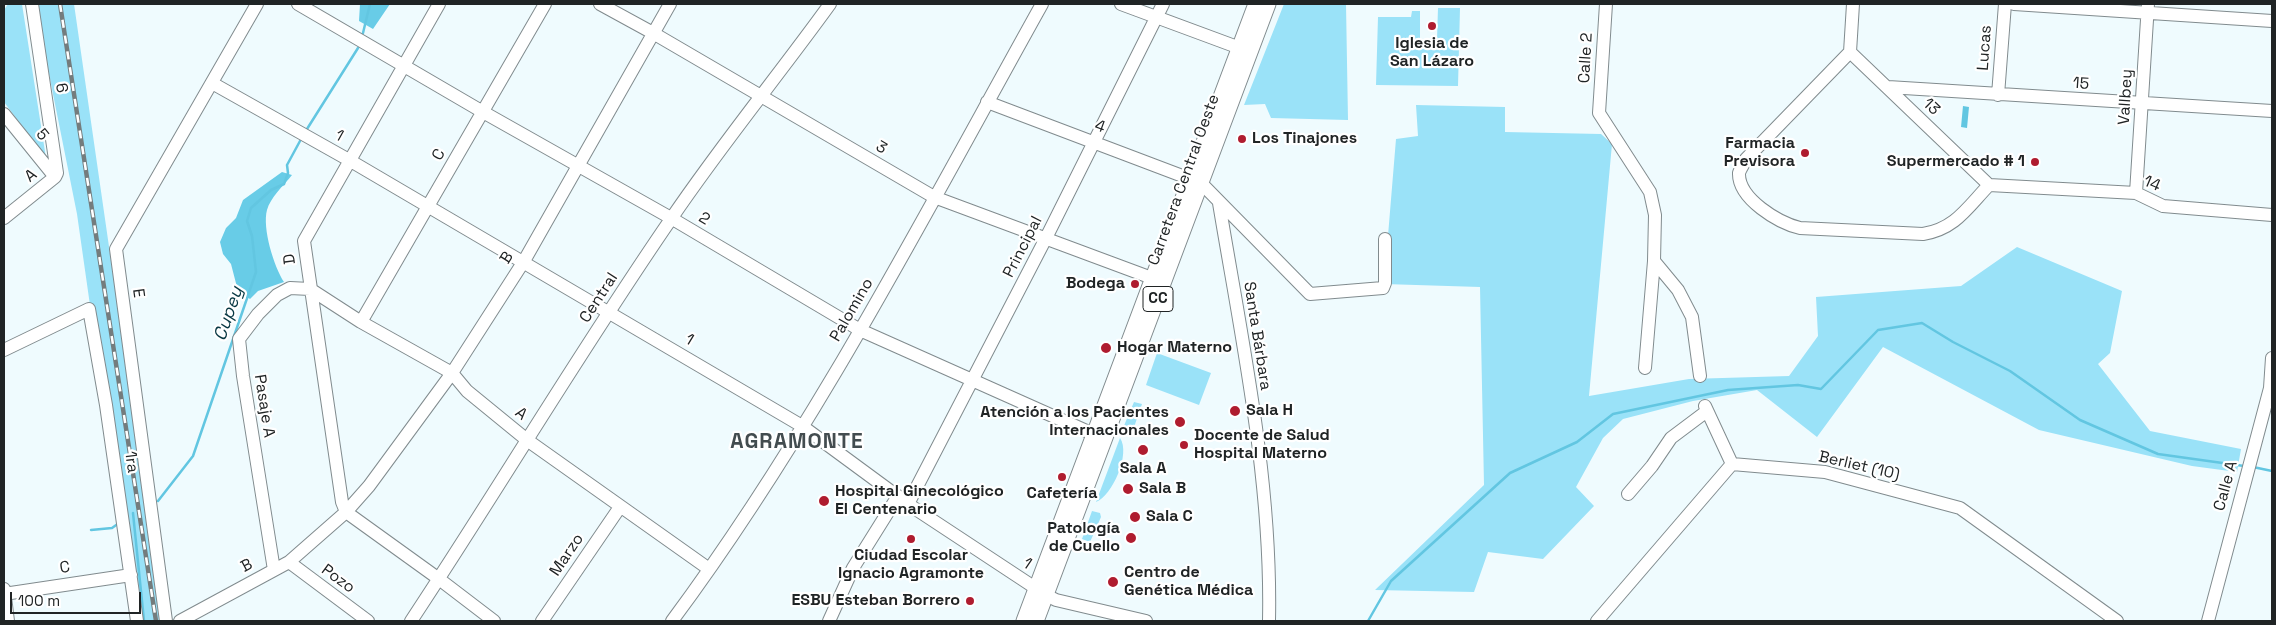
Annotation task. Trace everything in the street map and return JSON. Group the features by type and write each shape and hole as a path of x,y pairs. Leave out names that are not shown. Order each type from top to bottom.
{"main road":[{"name":"Carretera Central Oeste","path":"1245,51 1256,4"},
{"name":"Carretera Central Oeste","path":"1036,621 1042,592 1196,181 1245,51 1268,4"},
{"name":"Carretera Central Oeste","path":"1024,621 1042,592"}],"street":[{"name":"6","path":"32,4 57,173 55,177"},
{"name":"E","path":"166,621 116,249 257,4"},
{"name":"2","path":"298,4 483,112 671,218 860,330 972,382 1100,437"},
{"name":"D","path":"346,512 342,502 304,241 439,4"},
{"name":"C","path":"361,322 545,4"},
{"name":"3","path":"600,4 934,197 1159,281"},
{"name":"B","path":"180,621 289,562 346,512 369,486 452,373 524,261 670,4"},
{"name":"Central","path":"411,621 609,311 671,218 759,96 830,4"},
{"name":"Palomino","path":"672,621 709,569 802,426 860,330 1042,4"},
{"path":"1121,4 1245,51"},
{"name":"Principal","path":"829,621 851,571 903,500 972,382 1163,4"},
{"name":"Calle 2","path":"1606,4 1599,113 1650,192 1655,215 1654,261"},
{"path":"1853,4 1850,52 1746,160 1739,172 1740,183 1754,201 1772,218 1784,225 1800,228 1923,234 1939,232 1954,223 1989,185"},
{"name":"Lucas","path":"1998,94 2005,4"},
{"path":"2014,4 2148,8 2272,21"},
{"name":"Vallbey","path":"2136,193 2148,8"},
{"name":"13","path":"1850,52 1989,185"},
{"name":"1","path":"212,83 524,261 802,426 903,500 1042,592 1056,600 1146,621"},
{"name":"15","path":"1888,87 2272,111"},
{"name":"4","path":"987,102 1196,181"},
{"name":"5","path":"4,114 55,177"},
{"name":"A","path":"4,218 55,177"},
{"path":"1196,181 1310,294 1383,288 1385,283 1385,239"},
{"name":"14","path":"1989,185 2136,193 2163,206 2272,215"},
{"name":"Santa Bárbara","path":"1219,203 1263,480 1269,621"},
{"path":"1645,368 1654,261"},
{"path":"1654,261 1678,290 1692,316 1700,376"},
{"name":"Pasaje A","path":"274,570 243,376 239,339 277,295 290,288 310,289"},
{"name":"A","path":"310,289 361,322 452,373 467,391 526,440 709,569"},
{"name":"1ra","path":"4,350 89,309 106,405 137,621"},
{"name":"Calle A","path":"2208,621 2271,388 2272,358"},
{"path":"1597,621 1732,464 1706,408 1671,438 1652,466 1628,494"},
{"name":"Berliet (10)","path":"1732,464 1825,472 1960,508 2117,621"},
{"name":"Marzo","path":"542,621 620,507"},
{"path":"346,512 494,621"},
{"name":"Pozo","path":"289,562 368,621"},
{"name":"C","path":"4,593 131,575"},
{"path":"4,593 8,621"},
{"path":"193,614 204,621"}],"shaded area":[{"path":"8,4 22,4 46,158 4,102 4,10"},
{"path":"35,4 74,4 163,621 135,621 77,214"},
{"path":"360,4 390,4 373,29 359,21"},
{"path":"1284,4 1346,4 1348,120 1271,118 1265,104 1244,105"},
{"path":"1438,8 1460,8 1458,86 1376,85 1378,17 1411,17 1412,11 1420,11 1420,40 1437,40"},
{"path":"1416,105 1505,107 1505,132 1601,134 1612,144 1589,396 1689,379 1789,376 1818,336 1816,297 1961,286 2017,247 2122,291 2110,353 2098,364 2150,431 2241,449 2237,472 2192,466 2039,430 1883,347 1817,437 1757,390 1693,401 1623,419 1603,438 1576,487 1594,506 1543,559 1488,552 1474,592 1375,590 1484,485 1480,287 1384,284 1396,139 1418,136"},
{"path":"1963,106 1969,107 1967,128 1961,127"},
{"path":"282,172 292,175 271,201 267,210 266,227 276,267 284,282 258,291 250,299 238,291 231,264 223,254 220,242 226,228 236,218 243,200"},
{"path":"1157,353 1211,373 1199,405 1146,385"},
{"path":"1134,402 1142,404 1132,433 1127,434 1123,428"},
{"path":"1120,438 1123,445 1123,454 1118,474 1108,492 1096,502"},
{"path":"1092,511 1100,513 1101,517 1090,542 1082,539"}],"waterway":[{"name":"Cupey","path":"363,33 370,4"},
{"name":"Cupey","path":"307,129 358,48"},
{"name":"Cupey","path":"158,501 193,456 256,272 252,236 247,221 251,208 271,190 284,184 288,173 287,165 300,141"},
{"path":"1368,621 1391,581 1510,473 1577,442 1613,414 1728,390 1798,385 1821,389 1878,330 1922,323 1953,342 2010,371 2080,420 2158,454 2244,466"},
{"path":"2253,467 2272,471"},
{"path":"133,513 144,621"},
{"name":"Cupey","path":"91,530 112,528 119,523"}],"railway":[{"path":"60,4 156,621"}],"place":[{"name":"Iglesia de San Lázaro","path":"1432,26"},
{"name":"Los Tinajones","path":"1242,139"},
{"name":"Farmacia Previsora","path":"1805,153"},
{"name":"Supermercado # 1","path":"2035,162"},
{"name":"Bodega","path":"1135,284"},
{"name":"Hogar Materno","path":"1106,348"},
{"name":"Sala H","path":"1235,411"},
{"name":"Atención a los Pacientes Internacionales","path":"1180,422"},
{"name":"Docente de Salud Hospital Materno","path":"1184,445"},
{"name":"Sala A","path":"1143,450"},
{"name":"Cafetería","path":"1062,477"},
{"name":"Sala B","path":"1128,489"},
{"name":"Hospital Ginecológico El Centenario","path":"824,501"},
{"name":"Sala C","path":"1135,517"},
{"name":"Patología de Cuello","path":"1131,538"},
{"name":"Ciudad Escolar Ignacio Agramonte","path":"911,539"},
{"name":"Centro de Genética Médica","path":"1113,582"},
{"name":"ESBU Esteban Borrero","path":"970,601"}],"district":[{"name":"AGRAMONTE","path":"797,442"}]}
